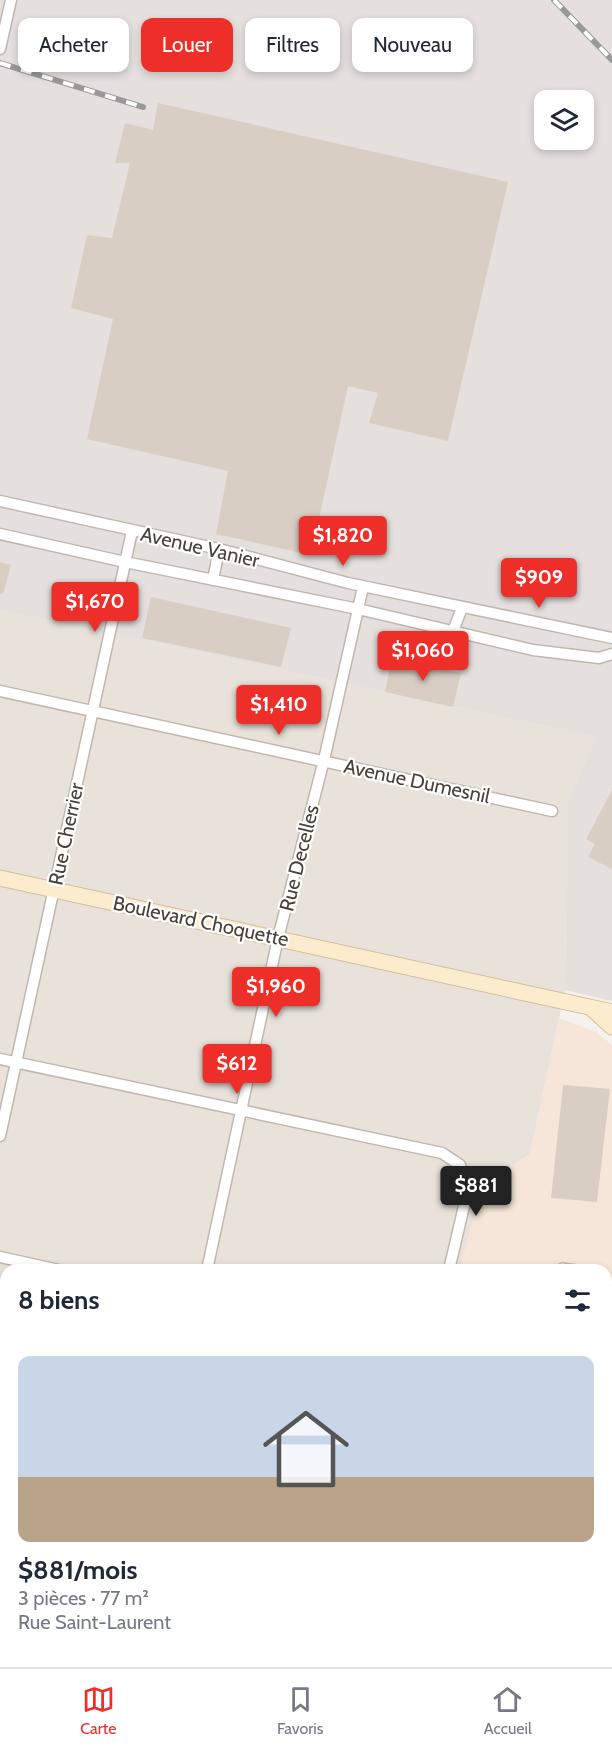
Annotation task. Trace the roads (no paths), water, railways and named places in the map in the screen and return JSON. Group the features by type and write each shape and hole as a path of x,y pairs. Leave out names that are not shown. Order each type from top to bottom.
{"main road":[{"name":"Boulevard Choquette","path":"0,878 612,1012"},
{"path":"589,1006 612,1002"},
{"path":"589,1006 612,1027"}],"street":[{"path":"0,48 11,0"},
{"name":"Avenue Vanier","path":"0,501 219,549 363,587 612,638"},
{"name":"Rue Cherrier","path":"0,1136 132,531"},
{"name":"Avenue Vanier","path":"0,534 358,609 533,650 599,658 612,654"},
{"path":"213,580 219,549"},
{"name":"Rue Decelles","path":"208,1264 278,938 324,760 363,587"},
{"path":"453,631 462,608"},
{"name":"Avenue Dumesnil","path":"0,692 324,760 552,811"},
{"path":"0,1059 442,1153 460,1165 468,1189 450,1264"},
{"path":"0,1257 32,1264"}],"railway":[{"path":"554,0 612,60"},
{"path":"0,63 143,107"}]}
